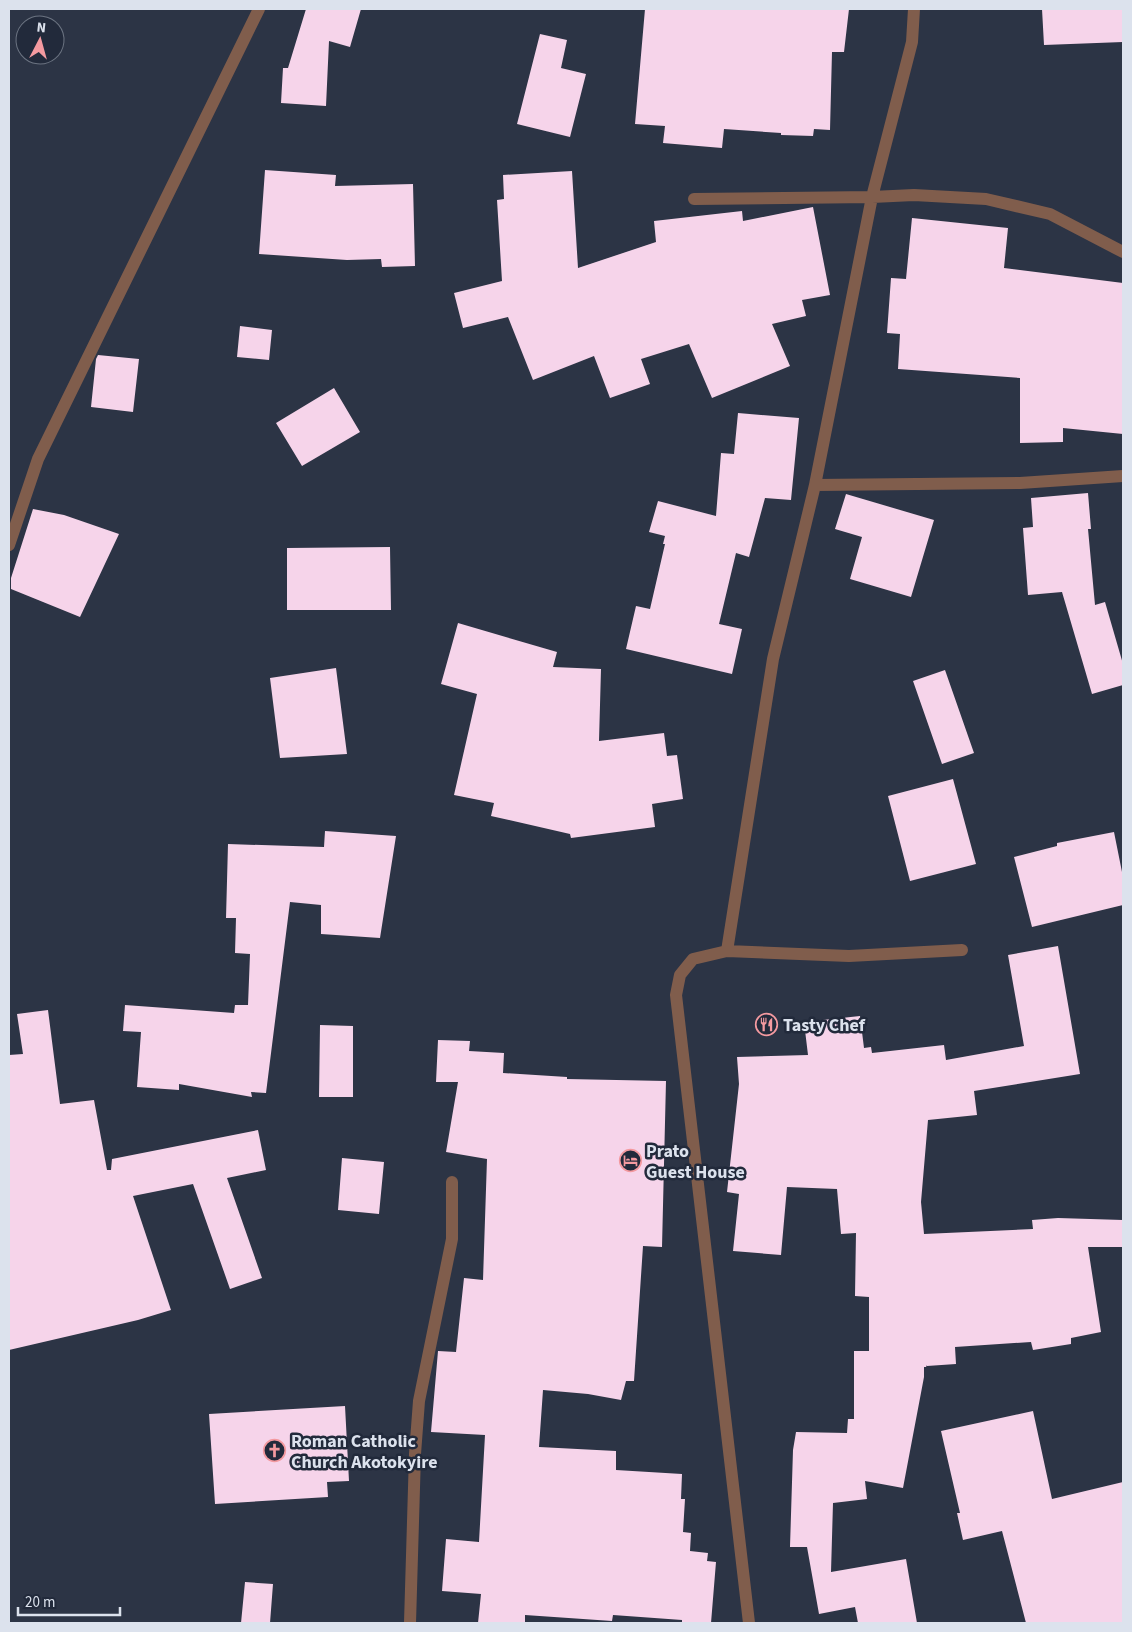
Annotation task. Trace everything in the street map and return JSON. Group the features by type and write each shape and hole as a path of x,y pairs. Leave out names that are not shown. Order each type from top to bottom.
{"street":[{"path":"9,545 38,459 259,9"},
{"path":"727,951 773,659 815,485 872,197 912,42 914,9"},
{"path":"694,199 914,195 986,199 1050,214 1123,252"},
{"path":"815,485 1020,483 1123,476"},
{"path":"749,1623 676,996 680,975 693,959 727,951 849,956 962,950"},
{"path":"410,1623 415,1454 419,1401 452,1239 452,1182"}],"building":[{"path":"306,9 361,9 350,47 329,41 326,106 281,103 283,68 288,68"},
{"path":"645,9 849,9 844,52 832,52 830,130 814,129 813,136 781,135 781,133 724,129 722,148 663,143 665,126 635,124"},
{"path":"1042,9 1123,9 1123,42 1044,45"},
{"path":"540,34 567,40 561,68 586,74 570,137 517,124"},
{"path":"265,170 336,175 335,186 413,184 415,266 382,267 381,259 347,260 259,254"},
{"path":"572,171 578,268 656,242 654,221 742,211 743,221 813,207 830,295 802,300 806,316 772,324 790,366 712,398 689,344 641,359 650,384 610,398 594,356 533,380 508,317 463,328 454,293 502,281 497,200 504,199 503,175"},
{"path":"912,218 1008,228 1004,268 1123,283 1123,434 1063,428 1063,442 1020,443 1020,378 898,369 900,334 887,333 891,278 906,279"},
{"path":"240,326 272,330 269,360 237,357"},
{"path":"98,355 139,359 133,412 91,407"},
{"path":"334,388 360,432 302,466 276,423"},
{"path":"738,413 799,418 791,500 765,498 749,557 736,553 719,624 742,629 732,674 626,649 636,606 650,609 665,544 663,544 665,536 649,532 658,501 716,516 721,453 734,454"},
{"path":"1088,493 1091,529 1088,529 1095,605 1105,602 1123,664 1123,685 1092,694 1062,592 1028,595 1023,528 1033,527 1031,498"},
{"path":"846,494 934,520 911,597 850,579 862,537 835,529"},
{"path":"33,509 64,515 119,534 80,617 11,589 11,578"},
{"path":"390,547 391,610 287,610 287,548"},
{"path":"458,623 557,652 553,667 601,669 599,741 664,733 667,756 677,755 683,799 652,804 655,827 571,838 570,834 491,816 494,803 454,795 477,694 441,684"},
{"path":"336,668 347,754 280,758 270,678"},
{"path":"945,670 974,753 942,764 913,681"},
{"path":"953,779 976,864 910,881 888,796"},
{"path":"325,831 396,836 380,938 321,934 321,905 290,902 266,1093 251,1092 252,1097 179,1084 179,1090 137,1087 141,1032 123,1031 125,1005 234,1013 235,1005 248,1005 250,954 235,953 236,918 226,918 228,844 324,847"},
{"path":"1114,832 1123,877 1123,905 1032,927 1014,857 1057,846 1057,843"},
{"path":"1058,946 1080,1074 974,1091 977,1115 928,1120 921,1202 924,1234 1033,1229 1032,1220 1058,1218 1123,1220 1123,1247 1088,1247 1101,1332 1071,1338 1071,1344 1033,1350 1031,1342 955,1347 956,1364 927,1365 924,1367 924,1377 903,1488 865,1481 867,1499 833,1503 831,1572 906,1559 917,1623 858,1623 855,1607 819,1614 807,1547 790,1547 793,1450 796,1432 847,1433 848,1419 854,1419 854,1351 869,1351 869,1297 855,1296 856,1233 841,1234 837,1189 787,1187 781,1255 733,1251 739,1194 727,1192 739,1084 737,1057 808,1055 804,1022 860,1016 864,1048 871,1047 872,1053 944,1045 946,1060 1024,1046 1008,955"},
{"path":"48,1010 60,1104 94,1100 107,1170 111,1170 112,1159 258,1130 266,1170 227,1178 262,1278 230,1289 193,1184 133,1196 171,1310 138,1320 9,1350 9,1055 23,1054 17,1014"},
{"path":"320,1025 353,1026 353,1097 319,1097"},
{"path":"438,1040 470,1041 469,1051 504,1053 503,1073 567,1077 567,1079 666,1081 662,1247 643,1246 634,1381 626,1381 621,1400 588,1394 543,1390 539,1447 616,1451 616,1470 682,1474 681,1499 685,1499 683,1532 691,1533 690,1551 708,1553 707,1561 716,1562 711,1623 613,1615 612,1621 525,1615 525,1623 478,1623 481,1594 442,1591 446,1539 479,1542 485,1435 431,1432 438,1351 456,1352 464,1278 483,1280 487,1159 446,1152 458,1082 436,1082"},
{"path":"342,1158 384,1162 379,1214 338,1210"},
{"path":"345,1406 349,1481 327,1482 328,1497 215,1504 209,1414"},
{"path":"1033,1411 1052,1499 1123,1482 1123,1623 1026,1623 1002,1531 963,1540 957,1513 960,1513 941,1431"},
{"path":"245,1582 273,1584 270,1623 241,1623"}],"place":[{"name":"Tasty Chef","path":"767,1025"},
{"name":"Prato Guest House","path":"630,1161"},
{"name":"Roman Catholic Church Akotokyire","path":"275,1451"}]}
